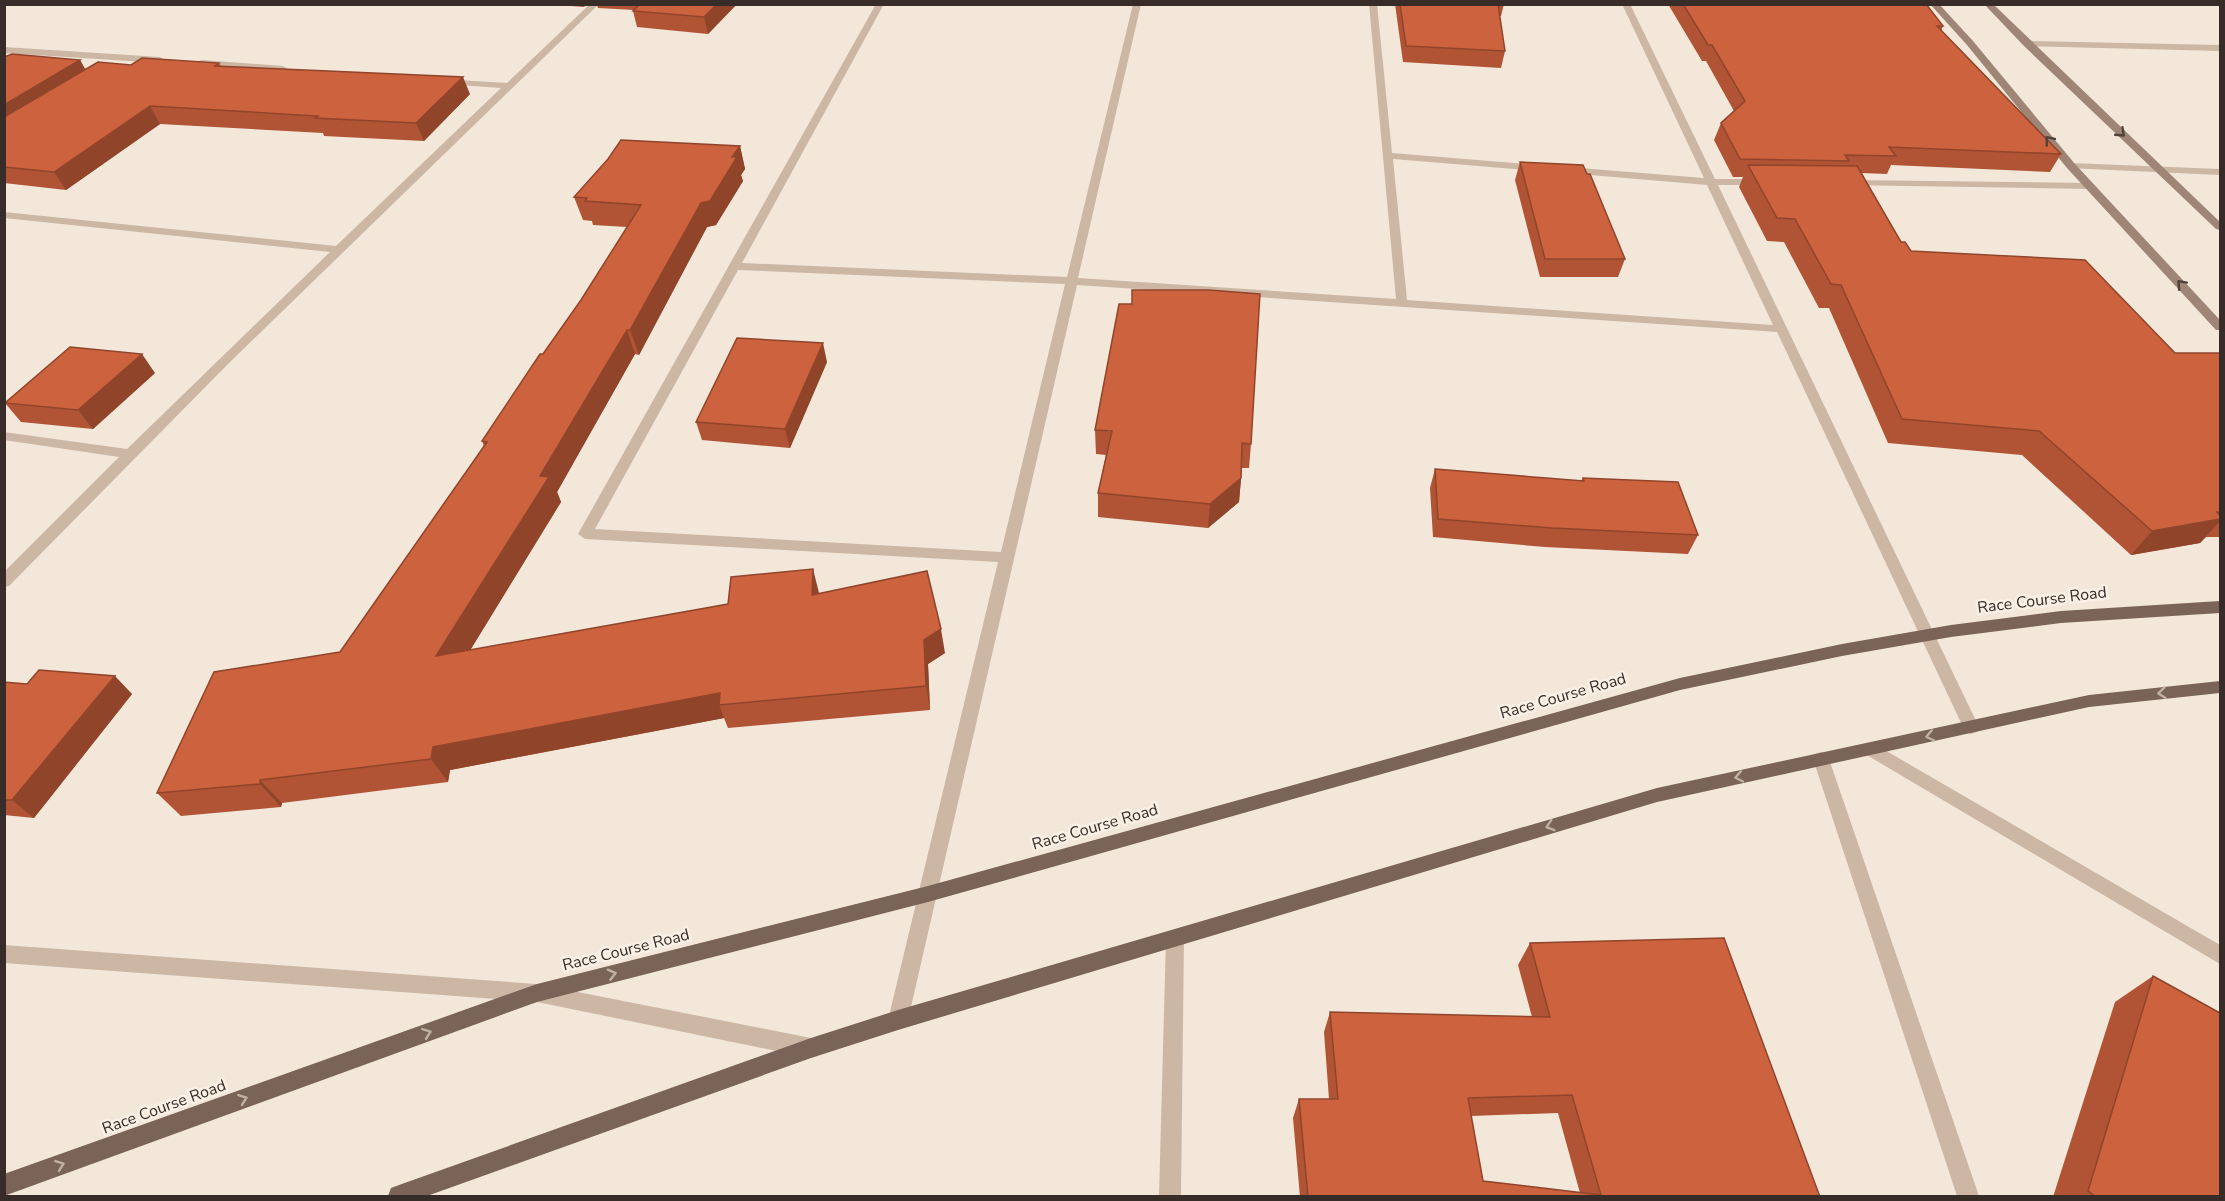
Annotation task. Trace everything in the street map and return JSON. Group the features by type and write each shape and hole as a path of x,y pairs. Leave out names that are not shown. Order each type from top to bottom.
{"main road":[{"path":"1934,4 1970,43 2071,166 2220,327"},
{"path":"1988,4 2027,44 2220,227"},
{"name":"Race Course Road","path":"4,1185 537,993 928,894 1680,684 1756,666 2019,621 2116,612 2220,608"},
{"path":"399,1197 811,1048 898,1020 1657,795 2089,701 2220,687"}],"street":[{"path":"4,582 128,454 337,249 595,4"},
{"path":"880,4 585,534 1006,557"},
{"path":"898,1020 1137,4"},
{"path":"1373,4 1402,303"},
{"path":"1626,4 1971,728"},
{"path":"2027,44 2220,48"},
{"path":"4,50 168,61"},
{"path":"113,70 132,58"},
{"path":"191,63 297,70"},
{"path":"439,80 510,86"},
{"path":"1388,156 1710,182 1770,183"},
{"path":"2071,166 2220,172"},
{"path":"1841,183 2090,186"},
{"path":"4,215 337,249"},
{"path":"734,266 1071,281 1780,329"},
{"path":"4,436 128,454"},
{"path":"1871,749 2220,955"},
{"path":"1821,759 1968,1197"},
{"path":"1170,1197 1175,938"},
{"path":"4,954 537,993 811,1048"}],"building":[{"path":"640,4 717,4 704,17 633,11"},
{"path":"1400,4 1498,4 1505,51 1406,46"},
{"path":"1683,4 1926,4 1943,26 1937,26 2061,154 1889,147 1896,156 1845,155 1849,161 1740,159 1721,123 1745,101 1712,45 1708,45"},
{"path":"12,54 80,60 4,105 4,57"},
{"path":"142,58 219,63 215,66 463,77 416,123 150,106 54,172 4,167 4,117 98,62 131,65"},
{"path":"621,140 740,146 732,157 737,157 710,201 701,203 630,330 627,330 540,476 549,477 436,656 728,604 731,577 813,569 812,595 927,571 941,629 924,640 926,686 719,705 720,693 433,747 431,759 260,780 260,784 157,793 214,672 340,652 487,442 482,441 540,354 543,354 581,300 641,205 585,201 587,198 574,197 608,159"},
{"path":"1520,162 1583,165 1587,174 1590,174 1625,259 1545,259"},
{"path":"1748,165 1857,166 1901,242 1905,242 1911,251 2085,260 2175,353 2220,353 2220,512 2217,512 2220,519 2152,531 2039,431 1902,419 1841,285 1831,284 1795,219 1777,218"},
{"path":"1132,290 1209,290 1260,294 1251,444 1242,443 1241,478 1210,504 1098,493 1112,431 1095,430 1119,304 1132,304"},
{"path":"737,338 823,343 785,429 696,422"},
{"path":"70,347 142,354 78,410 5,403"},
{"path":"1435,469 1584,481 1583,478 1678,482 1698,535 1552,528 1438,519"},
{"path":"39,670 115,676 12,800 4,800 4,682 27,684"},
{"path":"1724,938 1820,1197 1308,1197 1299,1099 1338,1099 1330,1012 1550,1017 1530,943","holes":["1572,1095 1601,1195 1483,1181 1468,1098"]},
{"path":"2153,976 2220,1013 2220,1197 2096,1197 2088,1191"}]}
